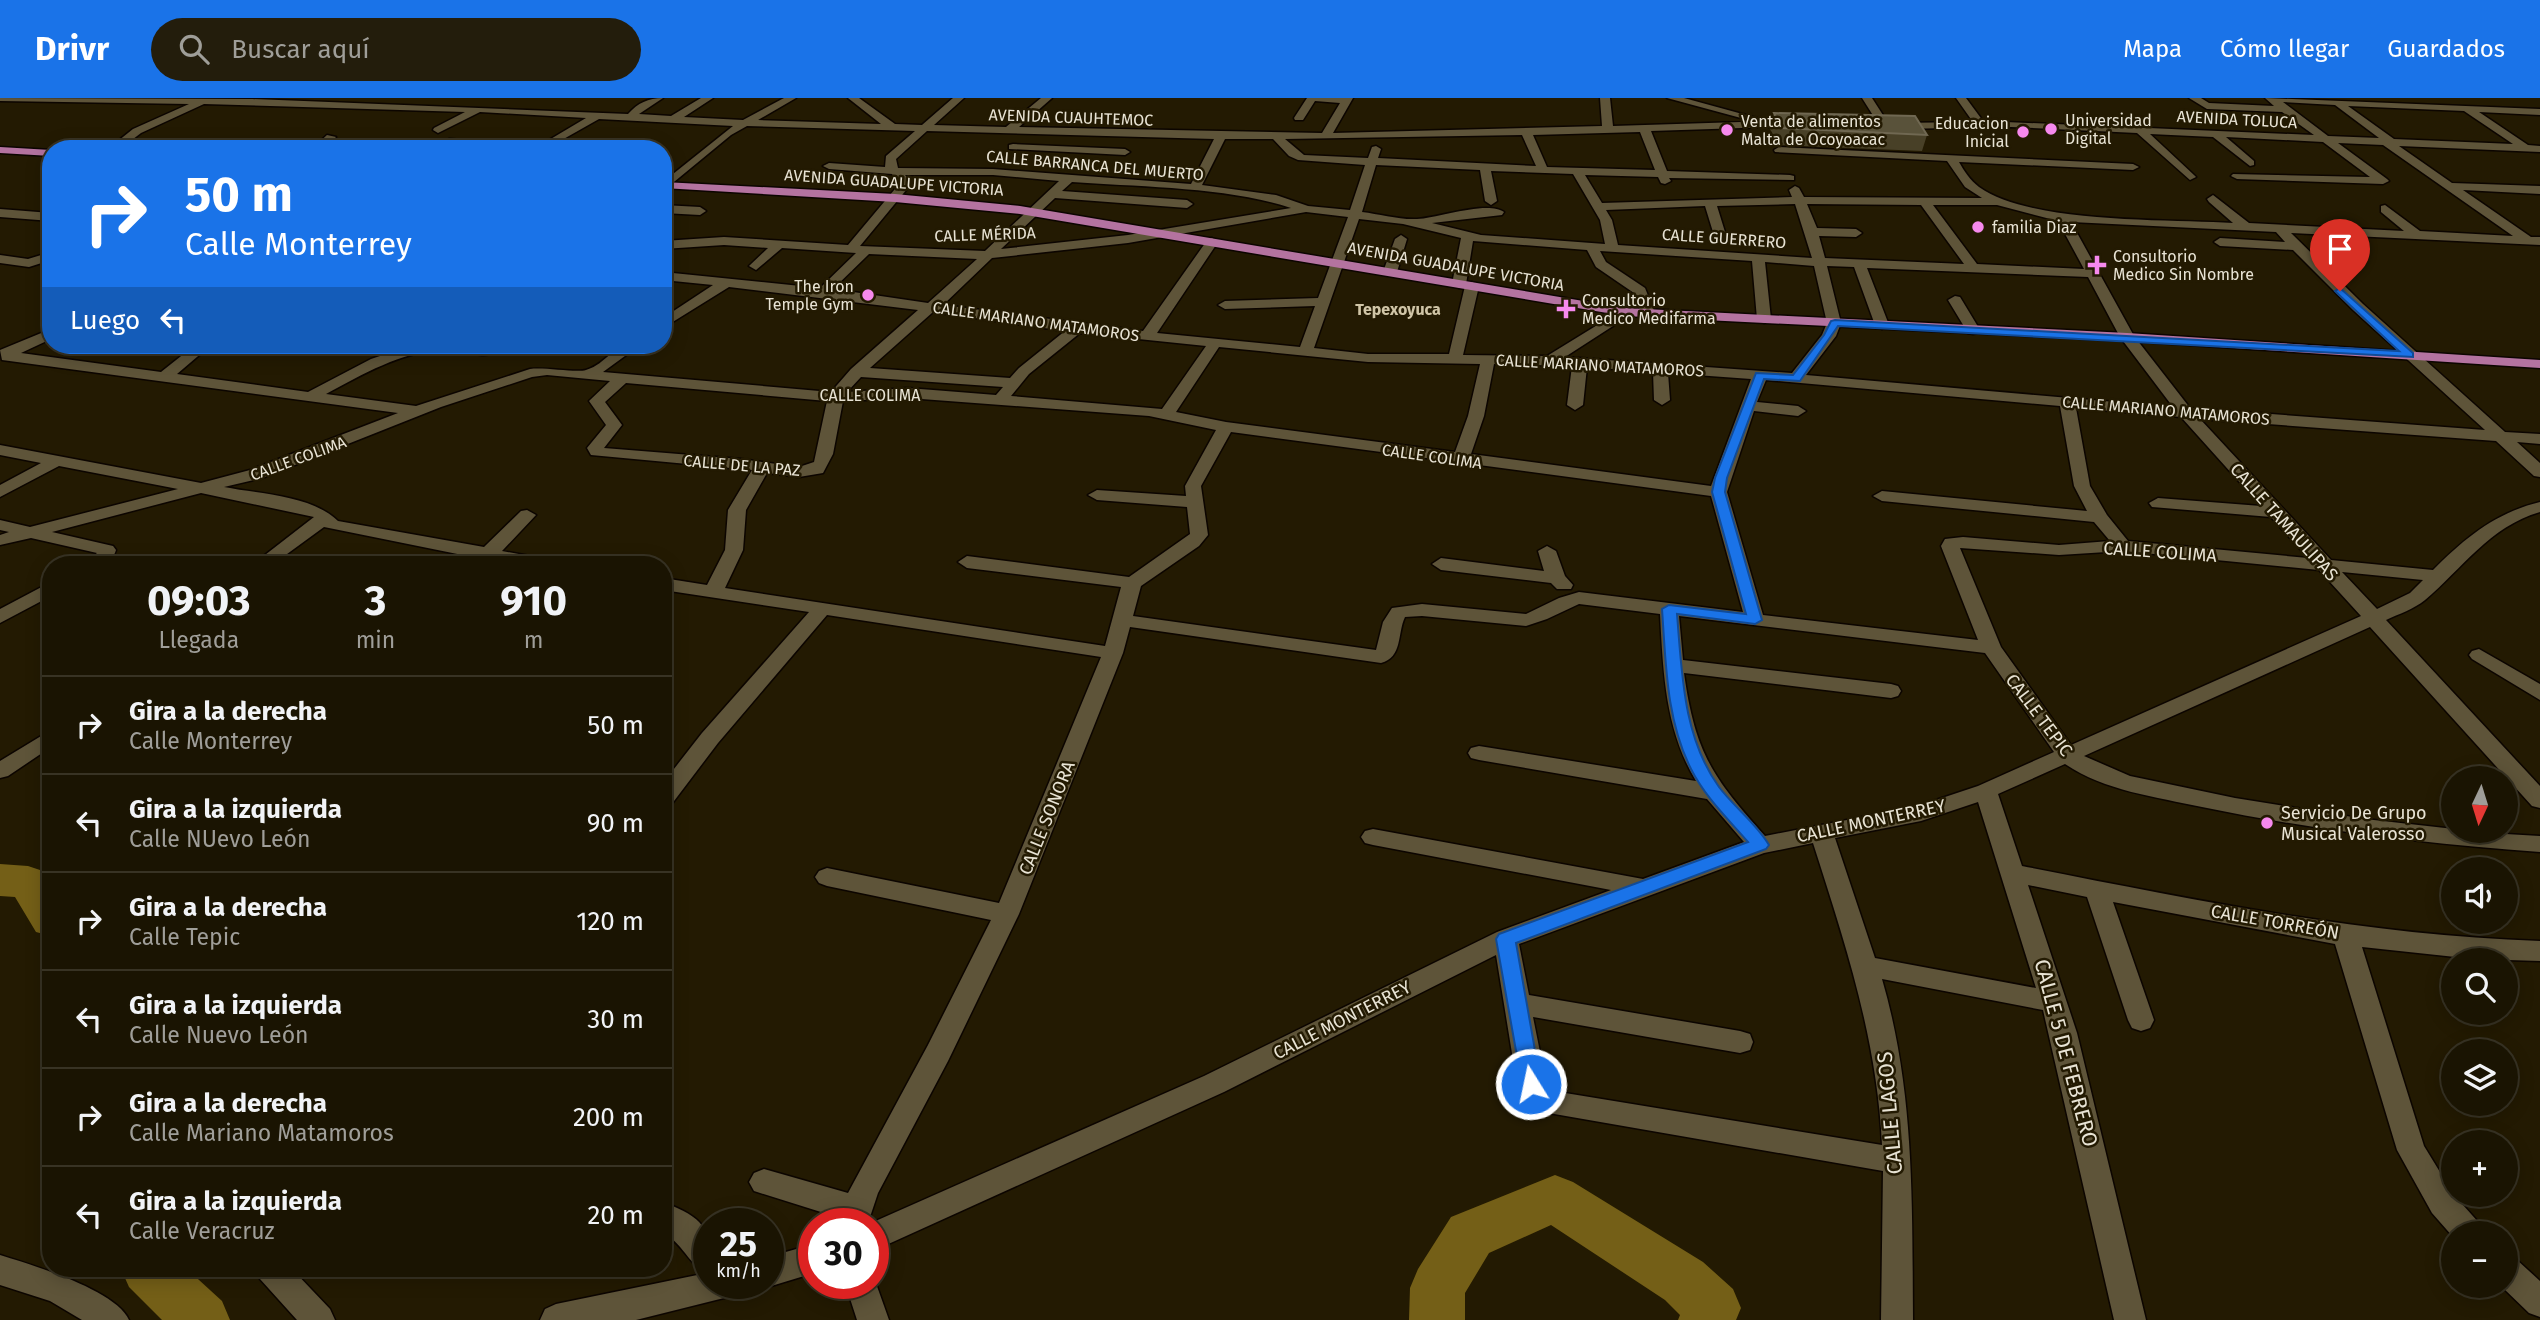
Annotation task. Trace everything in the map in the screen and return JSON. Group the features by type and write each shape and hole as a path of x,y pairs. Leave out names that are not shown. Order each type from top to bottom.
{"main road":[{"path":"0,150 42,152"},
{"name":"AVENIDA GUADALUPE VICTORIA","path":"672,186 895,198 1032,211 1625,312 2127,337 2540,364"}],"street":[{"name":"AVENIDA CUAUHTEMOC","path":"0,98 257,100 743,123 1277,137 1380,136 1481,129 1526,132 1764,123"},
{"path":"360,105 374,98"},
{"path":"630,118 638,109 658,98"},
{"path":"672,120 708,98"},
{"path":"672,180 718,140 743,123 791,98"},
{"path":"853,98 892,127"},
{"path":"823,292 858,250 906,183 890,166 890,159 959,98"},
{"path":"1009,130 1047,98"},
{"path":"1299,118 1314,98 1347,99 1325,136"},
{"path":"1605,98 1608,129"},
{"path":"1672,98 1733,111 1764,123 1813,124"},
{"name":"AVENIDA TOLUCA","path":"1867,98 1879,126 1941,127 1980,124 2540,149"},
{"path":"1961,98 1980,124"},
{"path":"2194,98 2207,106 2285,109"},
{"path":"2424,98 2440,108"},
{"path":"2524,98 2540,109"},
{"path":"124,140 136,131 203,99"},
{"path":"2237,176 2383,181 2271,99"},
{"path":"2271,99 2440,108 2540,109"},
{"path":"2339,104 2449,186 2534,241 2540,249"},
{"path":"439,130 478,109"},
{"path":"2467,109 2540,158"},
{"path":"556,140 596,116"},
{"path":"1764,123 1782,155 1812,232 1835,323 1829,336 1796,379"},
{"path":"1644,128 1671,195"},
{"path":"993,172 1025,131"},
{"path":"2140,131 2190,177"},
{"path":"1526,132 1543,170"},
{"path":"1007,154 1117,166 1136,134"},
{"path":"2216,134 2250,163"},
{"path":"1195,188 1221,136"},
{"path":"1305,352 1356,215 1380,136"},
{"path":"328,140 331,137"},
{"path":"1277,137 1293,154 1302,158 1543,170 1790,178"},
{"path":"1007,154 1028,162"},
{"path":"1782,155 1950,157 2133,167"},
{"path":"1782,155 1849,163"},
{"path":"1950,157 1970,186 2006,202 2063,218 2534,241"},
{"name":"CALLE BARRANCA DEL MUERTO","path":"830,166 897,172 993,172 1070,177 1117,166 1195,188 1286,197 1307,209 1356,215"},
{"path":"1413,223 1494,207 1485,167"},
{"path":"1577,171 1599,207 1609,230 1612,248"},
{"name":"CALLE DE LA PAZ","path":"624,377 597,401 614,425 595,448 602,454 809,472 822,465 835,397 856,372 1070,177"},
{"path":"2449,186 2540,190"},
{"path":"1051,194 1187,204"},
{"path":"2213,199 2246,227"},
{"path":"1599,207 1709,201 2006,202"},
{"name":"CALLE GUERRERO","path":"1709,201 1719,232"},
{"path":"1924,201 1974,269"},
{"path":"672,209 700,211"},
{"name":"CALLE MÉRIDA","path":"672,244 724,241 986,255 1161,234 1307,209"},
{"path":"2385,209 2418,236"},
{"path":"0,214 42,216"},
{"name":"CALLE GUERRERO","path":"1356,215 1413,223 1467,237 1818,262 2094,273"},
{"name":"CALLE TAMAULIPAS","path":"2063,218 2127,337 2185,412 2540,800"},
{"path":"2280,229 2409,355 2540,471"},
{"path":"1812,232 1856,233"},
{"path":"1455,359 1465,285 1467,237"},
{"path":"1390,272 1401,239"},
{"path":"1147,336 1212,242"},
{"path":"2220,242 2297,246"},
{"path":"755,266 779,244"},
{"path":"1591,246 1601,264 1640,290 1648,313"},
{"path":"1758,258 1764,319"},
{"path":"0,259 29,263 42,259"},
{"path":"1859,264 1881,325"},
{"name":"CALLE MARIANO MATAMOROS","path":"672,277 823,292 1077,328 1305,352 1388,359 1580,362 2540,439"},
{"path":"672,318 728,281"},
{"path":"1955,300 1973,330"},
{"path":"1225,305 1324,302"},
{"path":"1550,360 1625,312"},
{"path":"1001,401 1013,383 1077,328"},
{"path":"2,356 42,337"},
{"path":"1167,413 1216,343"},
{"path":"165,376 193,354"},
{"path":"312,396 372,364 406,354"},
{"path":"589,374 619,354"},
{"path":"2,356 417,411"},
{"path":"1461,460 1476,416 1488,359"},
{"path":"1575,405 1580,362"},
{"path":"1660,368 1662,400"},
{"name":"CALLE COLIMA","path":"0,540 256,474 417,411 530,373 547,371 835,397 908,393 1167,413 1226,427 1718,492"},
{"path":"856,372 1013,383"},
{"path":"1755,620 1718,492 1760,375"},
{"path":"2067,401 2082,486 2099,517 2123,546"},
{"path":"1748,406 1798,411"},
{"path":"967,562 1132,583 1199,535 1194,502 1196,478 1226,427"},
{"path":"0,450 309,509 332,526 493,556"},
{"path":"0,492 58,460"},
{"path":"713,592 734,550 737,510 762,467"},
{"path":"1097,495 1194,502"},
{"path":"1882,496 2099,517"},
{"path":"2158,503 2274,512"},
{"name":"CALLE MONTERREY","path":"889,1230 1213,1084 1506,939 1760,845 1922,813 1986,790 2067,755 2417,597 2479,536 2503,520 2540,507"},
{"path":"487,555 527,515"},
{"path":"273,556 324,518"},
{"path":"0,524 107,550 105,556"},
{"name":"CALLE COLIMA","path":"1991,648 1951,549 1951,543 2059,550 2123,546 2438,576"},
{"path":"1547,551 1556,578 1579,598"},
{"path":"1441,564 1556,578"},
{"name":"CALLE SONORA","path":"858,1208 864,1190 939,1053 1007,914 1113,653 1132,583"},
{"path":"672,585 1113,653"},
{"path":"0,617 42,593"},
{"path":"1123,620 1372,656 1386,654 1392,620 1399,612 1406,610 1526,620 1540,617 1568,600 1579,598 1991,648"},
{"path":"672,787 726,718 822,609"},
{"path":"1669,609 1680,719 1699,770 1714,792 1760,845"},
{"name":"CALLE TEPIC","path":"1991,648 2067,755 2103,776 2221,803 2411,832 2540,844"},
{"path":"2479,655 2540,692"},
{"path":"1673,665 1891,691"},
{"path":"0,771 42,743"},
{"path":"1479,753 1714,792"},
{"name":"CALLE 5 DE FEBRERO","path":"1986,790 2055,1002 2078,1086 2130,1320"},
{"name":"CALLE LAGOS","path":"1821,832 1864,966 1888,1063 1894,1118 1897,1320"},
{"path":"1373,837 1642,887"},
{"name":"CALLE TORREÓN","path":"2013,873 2345,934 2438,946 2540,951"},
{"path":"827,877 1007,914"},
{"path":"2097,890 2141,1020"},
{"path":"2345,934 2411,1150 2459,1221"},
{"path":"1506,939 1531,1084 1537,1095 1547,1102 1895,1160"},
{"path":"1864,966 2055,1002"},
{"path":"1517,1004 1740,1042"},
{"path":"764,1182 834,1208"},
{"path":"672,1221 688,1231 693,1238"},
{"path":"0,1270 58,1289 113,1320"},
{"path":"279,1277 319,1320"},
{"path":"2518,1281 2540,1302"},
{"path":"556,1320 622,1308 693,1286"},
{"path":"866,1299 873,1320"}],"building":[{"path":"1774,113 1915,116 1927,135 1781,128"}],"waterway":[{"path":"0,880 28,882 42,905"},
{"path":"1437,1320 1437,1288 1470,1235 1555,1199 1684,1281 1713,1308 1706,1320"},
{"path":"156,1277 202,1320"}],"place":[{"name":"Universidad Digital","path":"2051,129"},
{"name":"Venta de alimentos Malta de Ocoyoacac","path":"1727,130"},
{"name":"Educacion Inicial","path":"2023,132"},
{"name":"familia Diaz","path":"1978,227"},
{"name":"Consultorio Medico Sin Nombre","path":"2097,265"},
{"name":"The Iron Temple Gym","path":"868,295"},
{"name":"Consultorio Medico Medifarma","path":"1566,309"},
{"name":"Servicio De Grupo Musical Valerosso","path":"2267,823"}],"district":[{"name":"Tepexoyuca","path":"1398,309"}],"route":[{"path":"1531,1084 1506,939 1724,856 1760,845 1714,792 1699,770 1688,743 1680,719 1669,609 1755,620 1718,492 1760,375 1796,379 1829,336 1835,323 2146,338 2409,355 2340,291"}]}
